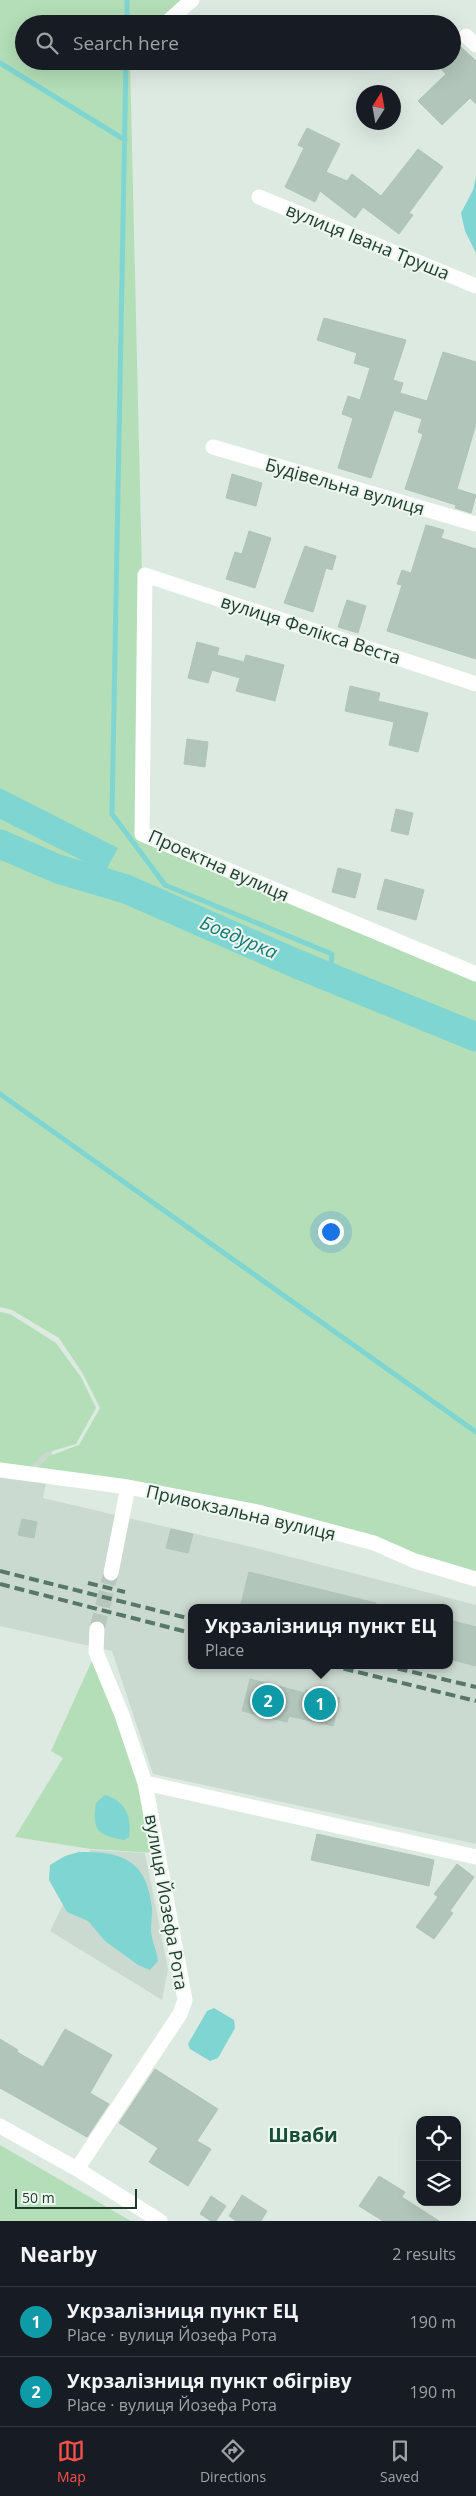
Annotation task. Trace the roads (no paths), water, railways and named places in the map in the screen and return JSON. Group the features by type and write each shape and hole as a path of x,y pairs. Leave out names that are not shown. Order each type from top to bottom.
{"street":[{"path":"175,15 192,0"},
{"name":"вулиця Івана Труша","path":"259,197 476,286"},
{"name":"Будівельна вулиця","path":"214,447 476,524"},
{"name":"вулиця Фелікса Веста","path":"145,574 476,684"},
{"name":"Проектна вулиця","path":"145,574 142,834 476,974"},
{"name":"Привокзальна вулиця","path":"0,1470 128,1487 258,1512 374,1543 415,1561 476,1579"},
{"path":"111,1573 128,1487"},
{"name":"вулиця Йозефа Рота","path":"77,2169 180,2014 185,2000 145,1784 122,1715 96,1652 97,1629"},
{"name":"вулиця Йозефа Рота","path":"145,1784 476,1857"},
{"path":"0,2126 77,2169 160,2221"}],"water":[{"path":"476,177 476,253 465,231 461,213 473,190"},
{"path":"0,788 118,848 105,872 0,819"},
{"path":"105,1795 118,1801 126,1811 130,1830 129,1837 124,1840 108,1836 98,1830 95,1819 96,1803"},
{"path":"79,1852 94,1852 120,1857 138,1869 145,1879 152,1908 152,1939 158,1961 150,1970 138,1965 105,1941 88,1921 67,1912 49,1880 50,1865 65,1856"},
{"path":"214,2008 234,2020 235,2028 218,2058 210,2061 190,2049 188,2044 207,2011"}],"waterway":[{"path":"127,0 127,15"},
{"path":"0,63 125,140"},
{"path":"126,70 112,814 165,885 332,954 330,976"},
{"name":"Бовдурка","path":"0,844 58,869 126,889 297,964 476,1037"},
{"path":"0,1094 476,1432"}],"tunnel":[{"path":"97,1629 111,1573"}],"railway":[{"path":"0,1571 188,1618"},
{"path":"88,1583 125,1592"},
{"path":"0,1584 188,1632"},
{"path":"345,1669 476,1701"},
{"path":"400,1669 476,1687"}],"place":[{"name":"Укрзалізниця пункт обігріву","path":"268,1701"},
{"name":"Укрзалізниця пункт ЕЦ","path":"320,1704"}],"district":[{"name":"Шваби","path":"303,2135"}]}
